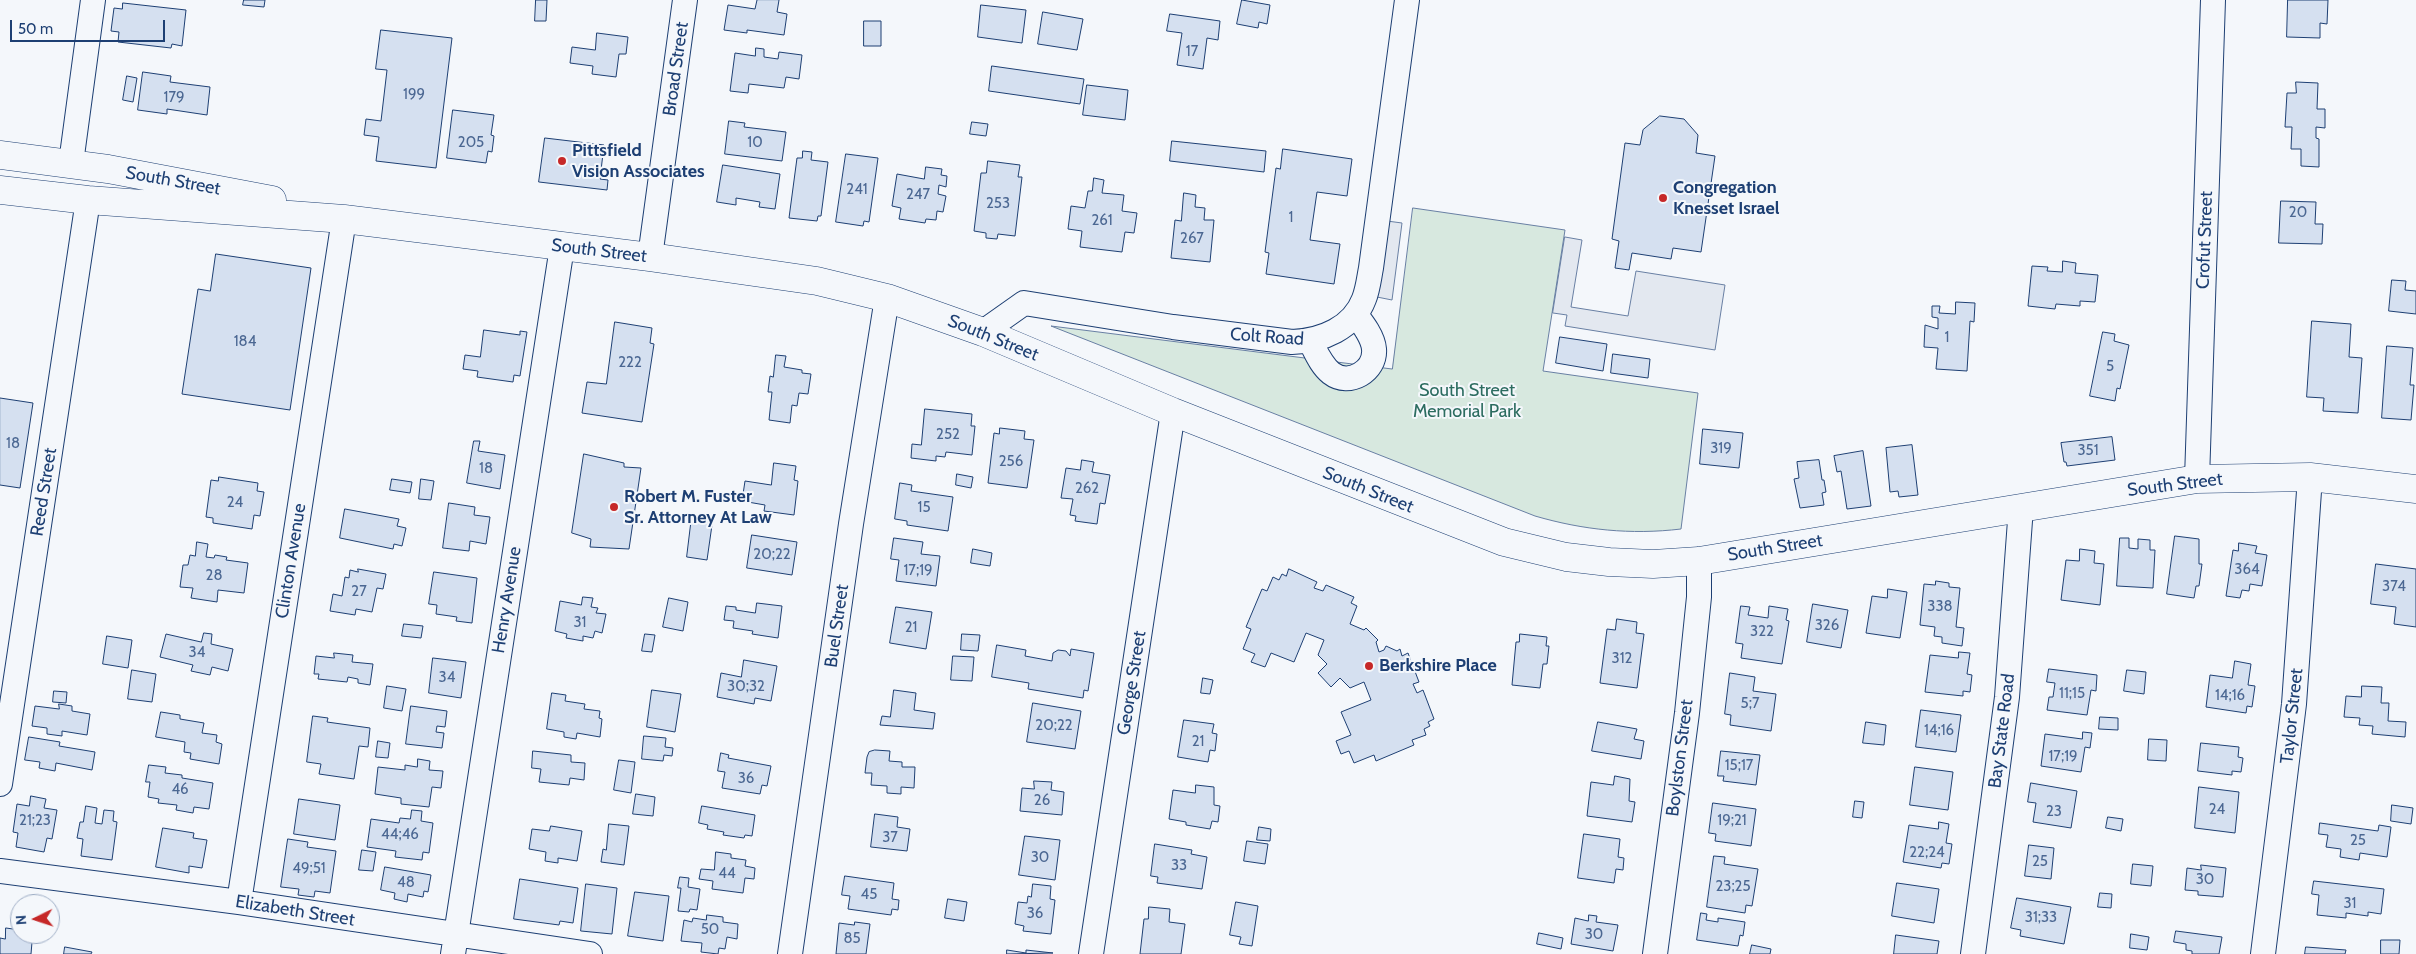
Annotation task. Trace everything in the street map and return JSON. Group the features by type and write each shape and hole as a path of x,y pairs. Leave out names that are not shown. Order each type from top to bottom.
{"highway":[{"name":"South Street","path":"0,154 71,163 242,193 327,212 344,219"},
{"name":"South Street","path":"0,190 88,200 344,219 817,281 887,298 983,332 1173,412 1504,542 1566,557 1609,562 1653,564 1699,561 2197,479 2310,476 2416,489"}],"street":[{"path":"71,163 93,0"},
{"name":"Broad Street","path":"650,258 686,0"},
{"name":"Colt Road","path":"983,332 1024,303 1250,338 1310,341 1339,328 1356,314 1365,298 1371,268 1407,0"},
{"name":"Crofut Street","path":"2197,479 2213,0"},
{"name":"Reed Street","path":"0,784 88,200"},
{"name":"Clinton Avenue","path":"239,902 344,219"},
{"name":"Henry Avenue","path":"454,944 562,247"},
{"name":"Buel Street","path":"790,954 851,524 887,298"},
{"path":"1310,341 1330,372 1344,378 1360,375 1371,363 1374,351 1373,343 1356,314"},
{"name":"George Street","path":"1091,954 1173,412"},
{"name":"Taylor Street","path":"2264,954 2294,704 2310,476"},
{"name":"Bay State Road","path":"1973,954 2008,697 2020,507"},
{"name":"Boylston Street","path":"1655,954 1688,703 1699,597 1699,561"},
{"name":"Elizabeth Street","path":"0,871 239,902 454,944 590,954"}],"green space":[{"name":"South Street Memorial Park","path":"1413,208 1565,230 1543,371 1698,393 1681,529 1662,531 1607,530 1571,525 1535,516 1051,326 1392,369"}],"shaded area":[{"path":"1387,221 1402,223 1392,300 1377,297"},
{"path":"1565,237 1582,240 1571,307 1628,316 1636,271 1725,285 1715,350 1565,326 1567,315 1553,313"}],"building":[{"path":"244,0 265,0 264,7 243,5"},
{"path":"536,0 547,0 546,21 535,21"},
{"path":"757,0 779,0 777,12 787,14 784,35 747,30 747,33 724,30 728,5 755,9"},
{"path":"1242,0 1270,5 1267,24 1259,22 1258,28 1237,24"},
{"path":"2288,0 2328,0 2327,24 2320,23 2320,38 2287,37"},
{"path":"123,3 186,10 182,46 172,44 171,48 118,42 119,32 111,31 114,8 122,9"},
{"path":"981,5 1026,10 1022,43 978,37"},
{"path":"1043,12 1083,19 1077,50 1038,44"},
{"path":"1170,14 1220,21 1218,40 1207,38 1203,69 1177,65 1182,33 1167,31"},
{"path":"864,21 881,21 881,46 864,46"},
{"path":"381,30 452,38 436,168 376,161 379,137 364,135 366,119 381,121 387,70 376,69"},
{"path":"597,33 628,37 626,54 619,54 616,77 592,74 593,66 570,63 572,47 595,50"},
{"path":"756,48 764,49 764,57 778,59 779,52 802,55 799,79 786,77 784,88 749,84 748,93 730,91 735,53 755,56"},
{"path":"992,66 1084,79 1080,104 989,91"},
{"path":"143,72 171,76 170,82 210,87 207,115 167,109 167,114 138,110"},
{"path":"127,76 137,78 133,102 123,100"},
{"path":"2296,82 2318,83 2317,109 2325,109 2325,128 2316,127 2316,138 2319,139 2319,167 2301,166 2301,149 2291,149 2292,127 2285,127 2287,93 2296,93"},
{"path":"1087,85 1128,90 1125,120 1083,115"},
{"path":"453,110 494,115 491,135 494,136 492,152 488,151 486,163 447,158"},
{"name":"Congregation Knesset Israel","path":"1660,116 1684,119 1698,135 1696,153 1715,156 1701,252 1673,248 1671,259 1632,253 1629,270 1615,268 1619,241 1612,239 1625,143 1640,145 1643,130"},
{"path":"729,121 745,123 744,127 786,132 782,161 725,154"},
{"path":"972,122 988,124 986,136 970,134"},
{"path":"545,138 604,145 600,179 608,180 607,190 539,182"},
{"path":"1172,141 1266,151 1264,172 1170,161"},
{"path":"1283,149 1352,159 1347,196 1317,192 1310,240 1340,244 1334,284 1266,274 1269,253 1265,252 1276,168 1280,169"},
{"path":"803,151 812,152 811,160 828,162 821,216 818,216 817,221 789,218 797,158 802,158"},
{"path":"846,154 878,158 869,222 864,221 863,226 836,222"},
{"path":"988,161 1020,165 1018,177 1022,177 1015,236 998,234 997,239 986,238 986,233 974,231 981,173 986,173"},
{"path":"723,165 780,174 775,209 759,207 760,202 736,198 736,205 717,202"},
{"path":"926,167 942,169 941,175 947,176 946,187 939,185 938,194 946,196 943,212 937,211 936,220 926,219 925,223 899,219 901,208 892,206 897,174 924,179"},
{"path":"1094,178 1104,180 1102,193 1124,195 1122,211 1137,213 1134,233 1125,232 1122,252 1080,247 1082,231 1068,229 1071,206 1085,208 1088,191 1092,191"},
{"path":"1184,193 1196,195 1195,207 1205,208 1204,220 1214,220 1210,262 1171,258 1175,220 1181,221"},
{"path":"2281,201 2316,202 2315,224 2323,224 2322,244 2279,243"},
{"path":"216,254 311,268 290,410 182,394 198,289 210,291"},
{"path":"2063,261 2076,263 2075,273 2098,275 2095,302 2080,301 2080,306 2056,304 2055,309 2028,306 2032,266 2048,267 2047,271 2062,272"},
{"path":"2392,280 2406,281 2405,290 2416,291 2416,314 2389,311"},
{"path":"1956,302 1975,303 1974,322 1970,321 1967,371 1936,369 1938,348 1924,347 1925,325 1938,329 1938,318 1932,317 1932,306 1940,306 1939,313 1955,314"},
{"path":"2312,321 2351,324 2349,357 2362,358 2358,413 2323,411 2324,398 2307,397"},
{"path":"615,322 652,328 650,343 654,344 642,422 582,413 587,382 606,384"},
{"path":"484,330 520,335 520,331 527,332 520,376 514,375 513,382 477,377 478,371 463,369 465,355 480,357"},
{"path":"2103,332 2115,334 2114,341 2129,345 2120,389 2117,388 2115,401 2090,396"},
{"path":"1560,337 1607,344 1603,371 1556,363"},
{"path":"2387,346 2413,348 2410,385 2414,385 2411,420 2382,418"},
{"path":"1613,354 1650,359 1648,378 1611,373"},
{"path":"776,355 786,356 784,367 802,370 802,373 811,374 808,394 799,393 797,406 792,405 790,423 769,420 772,392 768,392 770,376 773,377"},
{"path":"0,398 33,403 20,488 0,485"},
{"path":"925,409 972,414 971,426 975,426 972,455 946,452 945,457 936,456 936,461 911,458 912,444 921,445"},
{"path":"1000,428 1025,431 1024,439 1034,440 1027,488 988,483 994,433 999,434"},
{"path":"1703,429 1743,433 1739,468 1700,464"},
{"path":"2112,437 2115,460 2067,466 2066,462 2064,462 2061,443"},
{"path":"474,441 480,441 478,451 505,455 500,489 467,483"},
{"path":"1912,445 1918,495 1899,497 1898,491 1890,492 1886,448"},
{"path":"1863,451 1871,506 1847,509 1841,471 1837,472 1834,456"},
{"path":"584,454 624,463 624,467 641,468 629,549 590,547 591,539 572,533"},
{"path":"1082,460 1094,462 1092,472 1110,475 1105,504 1100,503 1097,524 1075,521 1076,516 1070,515 1073,499 1061,498 1066,468 1080,470"},
{"path":"1819,460 1826,492 1822,493 1824,505 1800,508 1794,479 1799,478 1797,462"},
{"path":"774,463 796,466 794,480 798,481 794,515 764,511 765,505 742,501 745,481 771,485"},
{"path":"957,474 973,477 971,488 956,485"},
{"path":"219,477 258,483 257,491 264,492 260,516 254,515 252,529 213,523 213,518 206,517 211,480 218,481"},
{"path":"392,479 412,482 410,493 390,490"},
{"path":"421,479 434,481 431,500 419,499"},
{"path":"900,483 912,485 911,491 953,497 948,531 907,525 907,521 895,519"},
{"path":"449,503 475,507 474,515 490,517 486,544 470,541 469,551 443,548"},
{"path":"345,509 399,519 397,526 406,528 402,546 394,544 393,549 340,538"},
{"path":"692,516 713,518 707,560 687,557"},
{"path":"752,535 797,542 792,575 747,568"},
{"path":"2175,536 2199,539 2199,564 2202,564 2199,586 2196,586 2194,598 2167,594"},
{"path":"894,538 923,542 921,554 940,556 936,586 896,581 899,560 891,559"},
{"path":"2120,538 2129,538 2129,548 2138,549 2138,539 2150,540 2150,550 2155,550 2153,588 2117,586"},
{"path":"197,542 208,544 206,557 214,558 215,555 227,557 226,560 248,563 244,593 218,590 217,602 191,598 193,588 180,587 183,565 188,565 190,555 195,556"},
{"path":"2239,543 2257,546 2255,553 2267,555 2262,586 2250,584 2249,591 2242,590 2240,598 2226,596 2233,550 2238,551"},
{"path":"973,549 992,553 990,566 971,563"},
{"path":"2080,549 2095,551 2094,563 2104,564 2100,605 2061,600 2066,560 2079,561"},
{"path":"2376,564 2416,569 2416,627 2394,624 2396,607 2371,604"},
{"path":"358,569 386,574 383,589 377,588 372,612 356,609 355,615 330,611 333,594 342,596 345,577 349,578 350,570 358,572"},
{"name":"Berkshire Place","path":"1289,569 1317,582 1314,588 1323,591 1326,585 1354,597 1351,603 1357,606 1350,624 1364,630 1366,628 1378,640 1376,642 1379,652 1384,650 1386,646 1397,651 1400,649 1402,656 1408,653 1419,682 1413,684 1417,693 1423,690 1434,719 1428,722 1430,726 1424,729 1426,735 1412,740 1414,745 1376,761 1374,755 1354,763 1349,751 1341,754 1336,741 1351,735 1341,712 1371,700 1364,682 1350,688 1340,678 1331,687 1318,673 1327,664 1318,655 1324,640 1306,633 1294,662 1271,653 1265,667 1251,662 1255,654 1243,649 1251,629 1246,627 1262,589 1267,591 1273,577 1279,580 1282,574 1286,576"},
{"path":"434,572 477,578 472,623 456,621 457,617 436,614 437,605 429,604"},
{"path":"1936,581 1949,583 1949,587 1960,588 1956,627 1964,628 1962,646 1942,643 1942,637 1934,636 1935,627 1920,625 1924,584 1935,585"},
{"path":"1888,589 1907,592 1900,638 1866,633 1872,596 1887,598"},
{"path":"583,597 593,598 591,607 598,608 596,613 606,614 602,633 595,631 593,638 583,636 583,641 566,638 567,634 555,631 560,601 581,605"},
{"path":"669,598 688,602 683,631 663,627"},
{"path":"757,603 782,606 778,638 752,634 753,631 733,628 734,621 724,620 726,606 736,607 736,610 755,613"},
{"path":"1813,604 1848,610 1841,648 1807,642"},
{"path":"1741,606 1750,607 1748,615 1768,618 1769,606 1788,609 1786,620 1789,621 1782,664 1741,658 1743,644 1736,643"},
{"path":"896,607 932,612 926,649 890,643"},
{"path":"1617,619 1637,622 1636,633 1644,634 1637,688 1600,683 1607,629 1615,630"},
{"path":"404,624 423,626 421,638 402,636"},
{"path":"204,633 212,634 211,644 233,649 228,671 212,667 210,675 191,671 193,665 160,657 166,634 201,642"},
{"path":"645,634 655,635 652,652 642,651"},
{"path":"962,634 980,635 978,651 961,650"},
{"path":"1520,634 1547,637 1546,646 1549,646 1547,664 1543,664 1540,688 1512,685 1516,642 1519,642"},
{"path":"107,636 132,640 128,668 103,664"},
{"path":"997,645 1026,650 1025,656 1052,661 1053,653 1058,650 1066,651 1070,656 1071,649 1094,653 1088,691 1084,690 1083,698 1028,689 1029,683 992,677"},
{"path":"1959,652 1970,653 1967,674 1972,675 1970,692 1963,691 1963,696 1925,692 1930,655 1958,658"},
{"path":"334,653 353,655 352,662 373,664 370,685 358,683 358,679 348,677 347,682 318,679 319,674 314,674 316,656 334,658"},
{"path":"953,656 974,657 972,681 951,680"},
{"path":"433,658 466,662 461,698 429,693"},
{"path":"744,660 777,666 771,701 755,698 754,704 717,697 721,673 741,677"},
{"path":"2235,661 2251,664 2248,685 2255,686 2252,707 2247,706 2246,713 2206,707 2210,675 2232,678"},
{"path":"2049,669 2097,675 2096,691 2091,690 2087,715 2047,710 2049,697 2053,697 2055,683 2047,682"},
{"path":"132,670 156,674 152,702 128,699"},
{"path":"2127,670 2146,672 2144,694 2124,691"},
{"path":"1730,673 1755,677 1753,691 1776,694 1771,731 1730,725 1731,715 1725,714"},
{"path":"1203,678 1213,680 1210,694 1201,693"},
{"path":"387,686 406,689 402,711 384,708"},
{"path":"2362,686 2382,687 2381,703 2389,703 2388,721 2406,722 2405,737 2372,734 2373,726 2359,725 2360,718 2344,717 2346,696 2361,697"},
{"path":"652,690 681,694 675,732 647,727"},
{"path":"894,690 916,693 914,710 935,713 933,729 880,725 882,716 890,717"},
{"path":"54,691 67,692 66,703 53,702"},
{"path":"552,693 566,695 565,701 585,704 584,709 600,711 599,718 602,719 600,737 577,733 576,739 564,737 564,732 547,729"},
{"path":"1033,703 1081,711 1075,749 1027,742"},
{"path":"59,704 72,706 72,711 90,714 87,735 62,731 62,736 47,734 47,728 32,726 35,706 59,709"},
{"path":"411,706 447,711 445,727 437,726 436,732 444,733 442,748 406,744"},
{"path":"1921,710 1961,715 1956,752 1916,747"},
{"path":"161,712 180,715 180,719 204,723 202,733 217,735 216,742 222,744 219,764 190,759 191,753 184,752 185,742 156,737"},
{"path":"313,716 328,718 327,722 370,728 368,747 359,746 354,779 319,774 321,764 307,762"},
{"path":"2100,717 2118,718 2118,730 2099,729"},
{"path":"1184,720 1214,724 1212,733 1217,734 1215,751 1210,750 1208,762 1178,757"},
{"path":"1598,722 1637,729 1634,739 1644,741 1641,759 1592,751"},
{"path":"1866,722 1886,725 1884,745 1863,743"},
{"path":"2083,732 2092,733 2090,748 2085,747 2081,772 2041,766 2045,734 2082,739"},
{"path":"644,736 666,738 665,747 673,748 672,756 664,755 663,761 642,759"},
{"path":"29,737 60,742 59,746 95,752 92,770 56,763 55,771 39,768 40,762 25,760"},
{"path":"2149,739 2167,740 2166,761 2148,760"},
{"path":"378,741 390,743 388,758 376,757"},
{"path":"2201,743 2239,747 2238,757 2243,758 2241,772 2232,771 2232,775 2198,771"},
{"path":"875,750 890,751 889,761 902,762 902,767 915,767 914,788 901,787 901,794 887,793 887,786 871,785 872,773 865,773 869,752"},
{"path":"533,751 571,755 571,762 585,763 584,780 570,778 569,785 539,782 541,769 532,768"},
{"path":"1721,751 1760,755 1756,785 1723,781 1724,776 1718,776"},
{"path":"721,753 729,755 728,758 771,766 767,786 762,785 760,794 722,788 725,772 718,771"},
{"path":"418,759 430,761 429,770 443,771 441,788 432,787 429,807 401,804 401,798 375,794 378,767 405,770 405,765 417,767"},
{"path":"619,760 635,762 631,793 614,790"},
{"path":"149,765 166,767 165,773 182,775 182,778 213,783 209,809 194,807 193,813 176,810 177,805 158,803 159,799 148,797 150,782 146,782"},
{"path":"1915,767 1953,772 1948,810 1910,805"},
{"path":"1615,776 1630,779 1629,801 1635,802 1632,822 1587,816 1591,782 1613,785"},
{"path":"1034,781 1052,782 1051,790 1064,792 1062,815 1020,811 1022,788 1034,789"},
{"path":"2031,783 2077,791 2071,828 2033,822 2036,803 2028,802"},
{"path":"1196,785 1214,787 1214,805 1220,806 1218,822 1212,821 1210,829 1186,825 1186,822 1169,819 1173,790 1195,793"},
{"path":"2199,787 2239,792 2235,833 2195,828"},
{"path":"636,794 655,797 653,816 633,814"},
{"path":"31,796 46,799 44,808 57,810 52,839 47,838 44,852 16,847 18,833 13,832 17,804 29,806"},
{"path":"299,799 340,805 335,840 294,834"},
{"path":"1855,801 1864,802 1862,818 1853,817"},
{"path":"1713,803 1756,809 1751,846 1715,841 1716,834 1709,833"},
{"path":"2392,805 2413,808 2411,824 2391,821"},
{"path":"86,806 97,808 95,823 102,824 104,810 114,811 113,821 117,822 112,860 81,856 83,839 77,838"},
{"path":"702,806 755,815 752,836 745,835 744,838 723,835 724,832 707,829 708,825 699,823"},
{"path":"412,810 422,811 421,821 433,823 429,853 423,852 422,860 395,857 396,851 367,847 371,819 399,823 400,818 410,819"},
{"path":"875,814 898,817 897,827 910,829 907,851 871,847"},
{"path":"2108,817 2123,819 2121,831 2106,828"},
{"path":"1939,822 1949,824 1946,843 1952,844 1949,864 1942,863 1941,868 1903,862 1909,825 1938,829"},
{"path":"2320,823 2378,831 2379,825 2391,827 2387,857 2360,853 2359,860 2340,857 2341,849 2326,847 2328,835 2319,834"},
{"path":"609,824 629,826 624,865 601,862 603,849 606,850"},
{"path":"551,826 582,831 577,861 558,858 558,863 545,861 546,852 529,849 532,829 549,831"},
{"path":"1259,827 1271,829 1270,841 1257,840"},
{"path":"163,828 194,833 193,838 207,840 202,868 189,866 189,873 156,867"},
{"path":"1584,834 1620,839 1618,857 1624,858 1623,870 1616,869 1614,883 1578,878"},
{"path":"1025,836 1060,840 1055,880 1019,875"},
{"path":"288,839 308,842 307,847 336,851 330,893 315,891 314,897 298,895 299,889 281,887"},
{"path":"1247,841 1268,844 1265,864 1244,861"},
{"path":"1155,844 1192,850 1191,854 1207,857 1202,889 1157,883 1158,877 1151,876"},
{"path":"2029,845 2054,848 2051,879 2025,876"},
{"path":"362,850 376,852 373,871 359,870"},
{"path":"716,852 731,854 731,858 746,860 745,866 755,868 754,879 745,878 743,893 712,889 713,881 699,879 701,869 714,870"},
{"path":"1714,856 1725,857 1724,864 1758,869 1752,906 1746,905 1745,913 1707,907"},
{"path":"2133,864 2153,866 2151,886 2131,884"},
{"path":"2201,865 2226,868 2223,897 2198,895 2198,891 2185,890 2187,868 2201,870"},
{"path":"385,867 431,875 428,892 424,891 423,897 408,894 407,902 394,899 395,893 381,890"},
{"path":"845,876 894,883 892,899 899,900 898,910 892,909 891,915 848,909 850,896 842,895"},
{"path":"680,877 689,878 688,887 700,889 697,910 690,909 689,912 678,911 681,888 678,888"},
{"path":"520,879 578,888 573,923 560,921 559,925 514,919"},
{"path":"2314,881 2384,889 2381,914 2368,912 2368,916 2346,913 2346,918 2317,915 2319,895 2312,894"},
{"path":"1897,883 1939,889 1934,923 1892,916"},
{"path":"586,884 617,888 612,934 581,931"},
{"path":"1033,884 1051,886 1050,899 1055,900 1051,934 1023,931 1024,926 1015,924 1018,902 1027,903 1028,896 1031,897"},
{"path":"635,892 669,896 663,941 628,936"},
{"path":"2100,893 2112,894 2111,908 2098,907"},
{"path":"2017,898 2071,907 2064,944 2020,936 2021,930 2011,928"},
{"path":"948,899 967,902 964,921 945,918"},
{"path":"1236,902 1258,906 1252,946 1239,944 1241,937 1230,935"},
{"path":"1149,907 1170,909 1169,922 1185,924 1181,954 1140,954 1144,919 1148,919"},
{"path":"1701,913 1707,914 1706,920 1718,922 1718,918 1745,922 1743,936 1740,935 1738,946 1697,940"},
{"path":"707,915 723,917 723,922 738,924 737,939 727,937 725,949 719,948 718,954 701,952 702,943 681,941 684,920 692,922 693,918 706,920"},
{"path":"1589,915 1597,916 1596,922 1618,925 1613,951 1571,944 1575,918 1588,921"},
{"path":"855,922 870,924 866,954 836,954 839,923 854,925"},
{"path":"6,928 10,929 10,944 32,944 31,954 0,954 0,938 5,939"},
{"path":"2176,931 2222,937 2219,954 2192,954 2192,951 2186,950 2186,944 2174,942"},
{"path":"1539,933 1563,938 1561,949 1537,944"},
{"path":"2131,934 2149,937 2147,950 2130,948"},
{"path":"1896,935 1939,941 1937,954 1894,954"},
{"path":"2381,940 2400,940 2399,954 2381,954"},
{"path":"1752,945 1771,949 1770,954 1750,954"},
{"path":"65,947 92,952 91,954 64,954"},
{"path":"2306,947 2346,950 2345,954 2305,954"},
{"path":"1007,950 1026,953 1026,950 1053,953 1007,954"}],"place":[{"name":"Pittsfield Vision Associates","path":"562,161"},
{"name":"Congregation Knesset Israel","path":"1663,198"},
{"name":"Robert M. Fuster Sr. Attorney At Law","path":"614,507"},
{"name":"Berkshire Place","path":"1369,666"}]}
